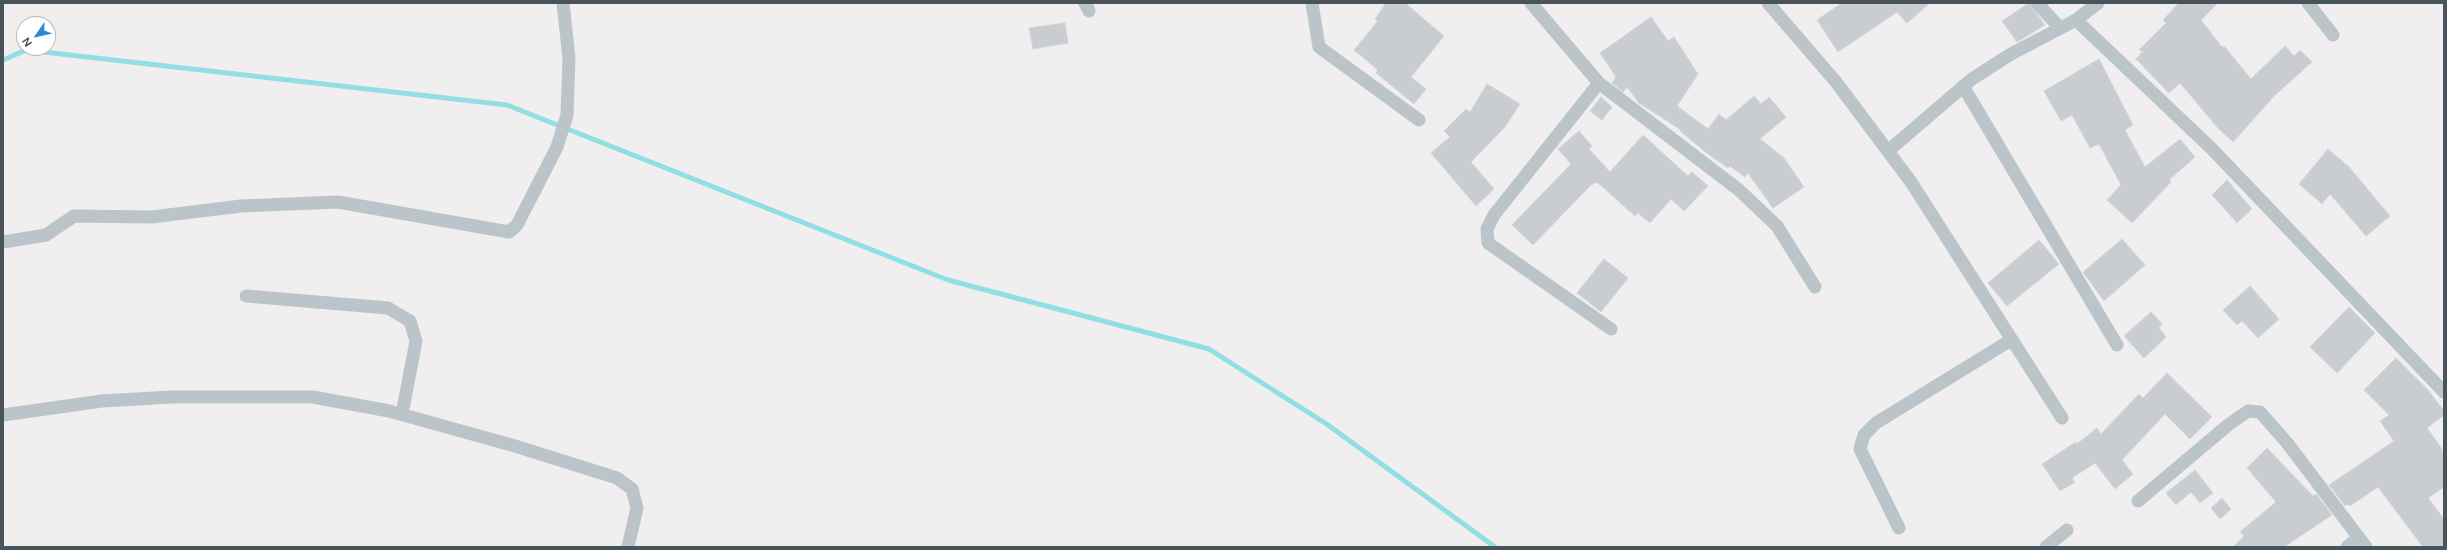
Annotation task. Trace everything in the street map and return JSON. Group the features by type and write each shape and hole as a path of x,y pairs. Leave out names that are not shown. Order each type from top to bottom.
{"street":[{"path":"3,242 46,234 74,216 152,217 241,206 338,202 509,232 517,225 557,147 567,115 569,58 563,3"},
{"path":"1312,3 1319,47 1419,120"},
{"path":"1531,3 1599,83 1739,190 1777,226 1815,287"},
{"path":"1768,3 1836,82 1911,182 2062,418"},
{"path":"2037,3 2060,28"},
{"path":"1888,151 1963,86 2011,54 2076,20 2098,3"},
{"path":"2308,3 2334,35"},
{"path":"2076,20 2212,149 2444,392"},
{"path":"1599,83 1494,215 1487,229 1488,243 1611,329"},
{"path":"1963,86 2117,345"},
{"path":"246,296 388,308 410,321 416,341 402,414"},
{"path":"1900,528 1860,449 1864,435 1876,423 2011,340"},
{"path":"3,415 102,401 171,397 313,397 402,414 515,446 617,478 632,489 637,508 628,547"},
{"path":"2138,500 2228,425 2248,411 2260,412 2288,444 2363,542 2347,547"},
{"path":"2046,547 2067,530"}],"building":[{"path":"1386,3 1405,3 1444,36 1411,77 1426,89 1414,104 1376,73 1378,70 1354,50 1378,21 1375,19"},
{"path":"1842,3 1930,3 1907,23 1897,12 1838,52 1817,20"},
{"path":"2029,3 2045,25 2017,42 2002,21"},
{"path":"2179,3 2218,3 2201,20 2222,47 2224,46 2251,79 2285,46 2294,56 2300,50 2312,62 2275,95 2233,142 2217,127 2180,83 2169,93 2136,59 2143,51 2139,50 2166,23 2163,20"},
{"path":"1651,17 1668,41 1674,37 1698,74 1677,106 1708,129 1719,114 1726,120 1754,96 1761,104 1769,97 1786,117 1760,139 1784,158 1804,187 1773,208 1748,173 1745,177 1730,166 1728,168 1708,154 1680,131 1681,130 1639,103 1627,87 1623,92 1612,83 1616,77 1600,53"},
{"path":"1065,23 1068,43 1033,49 1029,28"},
{"path":"2099,59 2133,125 2125,130 2145,167 2180,139 2195,157 2169,180 2171,182 2132,223 2107,200 2121,185 2099,144 2090,148 2072,115 2061,121 2044,91"},
{"path":"1487,84 1520,104 1505,127 1471,162 1494,189 1476,206 1431,153 1450,137 1444,131 1466,109 1470,112"},
{"path":"1601,97 1612,107 1602,120 1590,111"},
{"path":"1579,131 1592,146 1589,149 1610,172 1643,135 1688,176 1692,172 1708,186 1684,211 1671,199 1650,223 1638,213 1635,216 1597,182 1591,185 1533,245 1512,225 1571,164 1558,149"},
{"path":"2328,149 2349,167 2390,216 2366,236 2330,194 2322,204 2299,184"},
{"path":"2227,180 2252,209 2237,223 2212,195"},
{"path":"2122,239 2145,265 2104,301 2083,272"},
{"path":"2039,240 2059,264 2007,306 1988,283"},
{"path":"1604,259 1628,278 1601,312 1577,293"},
{"path":"2250,286 2279,319 2258,338 2242,321 2237,325 2223,310"},
{"path":"2349,307 2375,333 2337,373 2310,347"},
{"path":"2151,312 2162,324 2159,328 2166,337 2144,358 2124,336"},
{"path":"2396,358 2428,390 2444,411 2444,415 2427,428 2444,452 2444,487 2428,498 2444,519 2444,547 2423,547 2378,487 2350,506 2348,504 2345,506 2329,485 2394,441 2380,421 2389,415 2364,390"},
{"path":"2167,373 2212,417 2190,439 2165,414 2122,460 2133,474 2115,489 2095,463 2072,478 2075,482 2060,491 2042,464 2076,442 2077,444 2097,428 2101,434 2139,394 2143,398"},
{"path":"2267,448 2313,496 2316,494 2332,515 2284,547 2233,547 2244,536 2240,532 2276,502 2247,468"},
{"path":"2195,470 2213,493 2200,503 2191,492 2176,505 2166,493"},
{"path":"2222,498 2231,509 2220,519 2211,508"}],"waterway":[{"path":"3,60 26,50 507,105 948,280 1209,349 1328,425 1495,547"}]}
